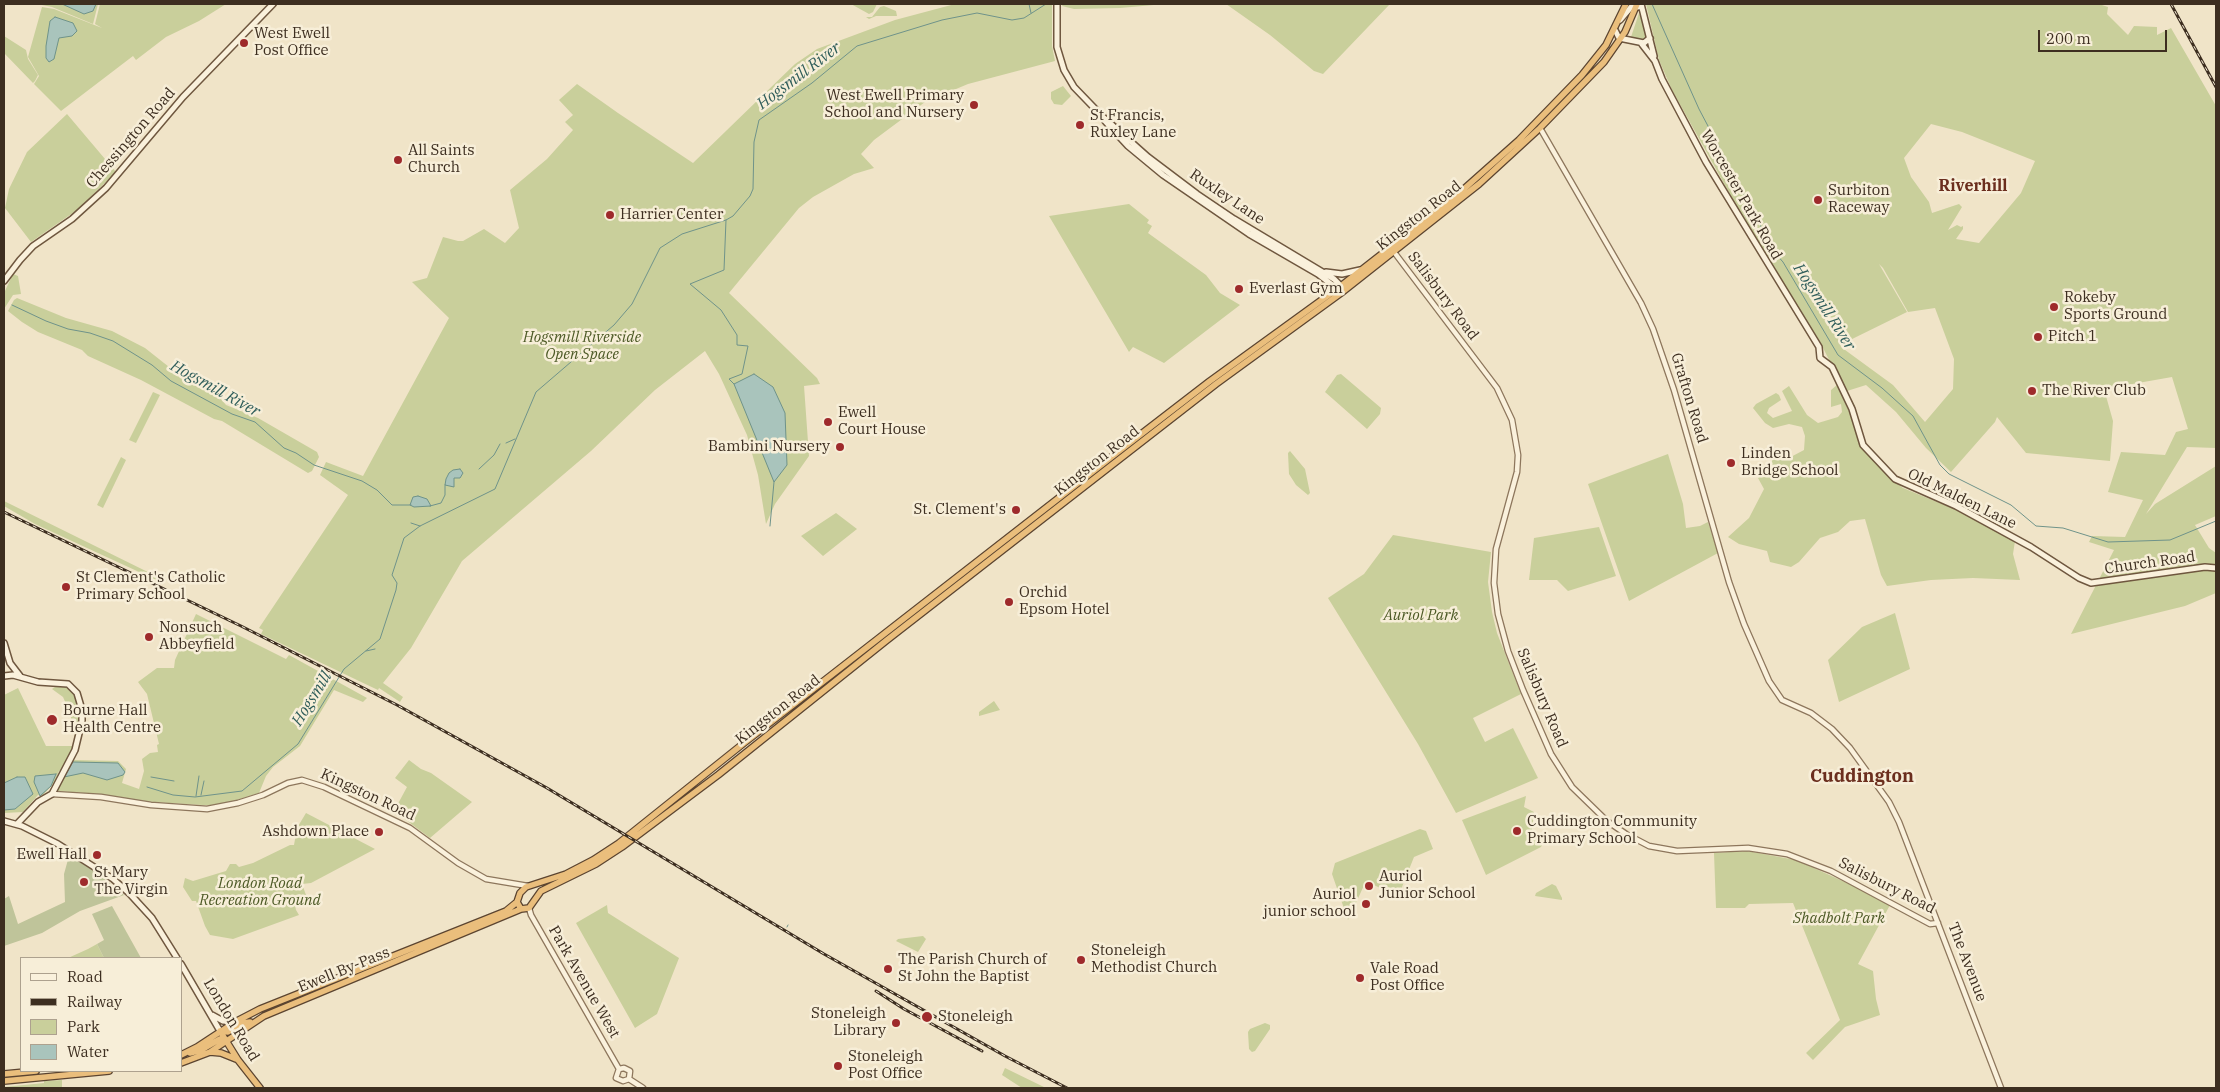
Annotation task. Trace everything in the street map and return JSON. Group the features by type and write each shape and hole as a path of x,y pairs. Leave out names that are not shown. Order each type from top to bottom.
{"highway":[{"name":"Kingston Road","path":"536,896 546,888 569,879 622,847 718,775 893,634 1341,289 1360,270 1441,208 1519,140 1552,108 1592,64 1606,45 1626,4"},
{"name":"Kingston Road","path":"529,886 566,874 593,860 619,843 744,743 1210,381 1394,252 1479,184 1540,128 1604,62 1621,39 1638,5"},
{"path":"529,886 535,891 536,896 530,908 521,909 518,899 523,890 529,886"},
{"name":"Ewell By-Pass","path":"182,1054 260,1009 506,911 518,899"},
{"name":"Ewell By-Pass","path":"182,1063 210,1052 252,1022 521,909"},
{"path":"220,1031 228,1032 243,1023 252,1022"},
{"name":"London Road","path":"220,1031 238,1060 260,1088"},
{"path":"182,1055 197,1052 220,1038 226,1041"},
{"path":"210,1052 220,1053 238,1060"},
{"path":"4,1074 25,1072"},
{"path":"4,1081 98,1072"}],"main road":[{"name":"Chessington Road","path":"4,281 33,246 72,219 106,188 183,96 273,4"},
{"path":"1650,38 1647,42 1641,43 1617,37 1616,27 1629,9 1638,5 1643,13 1650,38 1654,61"},
{"name":"Ruxley Lane","path":"1057,6 1057,47 1064,70 1074,87 1128,146 1170,180 1249,234 1341,289"},
{"path":"1641,43 1654,61"},
{"name":"Worcester Park Road","path":"1654,61 1706,162 1819,347 1820,358 1826,361"},
{"name":"Ruxley Lane","path":"1102,116 1148,157 1197,194 1234,219 1321,270 1341,289"},
{"path":"1321,270 1336,274 1360,270"},
{"name":"Old Malden Lane","path":"1826,361 1832,368 1852,409 1863,445 1895,479 1956,506 2031,547 2061,566"},
{"name":"Church Road","path":"2061,566 2091,583 2205,567 2216,568"},
{"path":"4,643 10,663 20,676"},
{"path":"10,663 5,676 20,676 38,682 68,684 76,690 80,699 82,721 77,745 52,794 38,802 17,824"},
{"path":"4,821 17,824 58,844 113,879 152,918 176,957"},
{"name":"London Road","path":"182,966 220,1031"},
{"path":"211,1014 223,1020 235,1022"}],"street":[{"name":"Grafton Road","path":"1540,128 1633,289 1653,329 1674,390 1744,624 1775,692"},
{"name":"Salisbury Road","path":"1394,252 1497,388 1512,420 1518,455 1517,472 1496,549 1494,583 1498,614 1508,651 1533,714 1560,771 1572,786 1607,820 1626,834 1650,846 1677,851 1748,848 1787,854 1847,879 1930,924 1938,923"},
{"name":"The Avenue","path":"1775,692 1782,700 1811,713 1832,729 1850,748 1883,793 1899,822 2001,1088"},
{"name":"Kingston Road","path":"52,794 101,797 159,806 207,809 238,803 263,795 288,783 302,780 324,787 410,828 478,875 490,881 529,886"},
{"path":"513,884 518,899"},
{"name":"Park Avenue West","path":"530,908 531,915 619,1069"},
{"path":"629,1079 630,1071 624,1068 619,1069 616,1078 622,1081 629,1079 643,1088"}],"green space":[{"path":"42,4 98,4 93,24"},
{"path":"100,4 226,4 199,21 166,37 136,60 133,56 61,111 34,84 39,76 28,57 42,7 54,9 102,28 95,24"},
{"path":"851,4 877,4 873,12 869,14"},
{"name":"Hogsmill Riverside Open Space","path":"955,4 1052,4 1052,46 1055,61 968,84 925,102 874,140 861,154 874,168 854,174 813,197 799,208 729,293 817,378 820,384 804,386 809,456 775,504 766,524 758,475 747,435 719,374 705,351 655,390 591,451 462,561 411,648 383,683 403,697 400,702 379,688 378,690 261,634 263,630 259,628 348,495 320,475 326,462 363,476 449,318 412,282 427,278 443,237 463,241 484,229 505,243 519,228 510,190 547,159 573,130 565,122 573,115 559,100 577,84 693,163 795,64 817,49 895,20"},
{"path":"1063,4 1165,4 1120,8 1074,9 1062,6"},
{"path":"1226,4 1390,4 1323,74 1314,71 1270,35"},
{"path":"1646,4 2099,4 2108,7 2107,14 2128,35 2134,26 2157,27 2157,35 2171,28 2216,106 2216,448 2187,447 2146,514 2155,504 2216,466 2216,516 2195,525 2209,548 2216,553 2216,593 2185,606 2071,634 2114,550 2089,542 2092,536 2125,537 2143,500 2108,492 2121,452 2165,455 2176,432 2188,429 2172,377 2104,389 2113,421 2110,461 2026,453 1997,417 1995,422 1951,472 1926,448 1896,412 1866,385 1847,391 1855,406 1853,407 1819,340 1761,250 1672,90 1659,60","holes":["1931,124 1962,132 2035,161 2021,193 1979,243 1956,239 1963,226 1957,225 1948,230 1962,207 1959,204 1932,213 1929,202 1911,177 1904,158","1879,264 1908,312 1935,308 1954,359 1953,389 1925,422 1893,385 1841,347 1837,333 1797,267 1800,265 1846,342 1907,312"]},
{"path":"884,6 896,11 897,16 876,16 869,19 866,17 872,17 880,7"},
{"path":"1639,13 1648,35 1644,40 1631,37"},
{"path":"4,36 26,50 28,59 38,75 33,83 4,53"},
{"path":"1063,86 1071,96 1062,105 1054,104 1051,99 1051,92"},
{"path":"67,114 116,172 77,210 31,242 5,208 9,189 27,152"},
{"path":"1129,204 1149,220 1147,223 1152,226 1148,233 1206,275 1220,293 1240,305 1164,363 1133,347 1129,352 1049,216"},
{"path":"13,274 18,276 21,294 13,295 4,309 4,293"},
{"path":"17,298 66,318 112,331 145,348 183,378 220,398 226,405 258,418 317,452 319,457 312,471 308,473 222,421 214,419 141,380 88,356 82,350 38,332 8,311"},
{"path":"1341,374 1381,408 1380,414 1367,429 1325,392 1337,375"},
{"path":"1837,385 1851,416 1860,443 1864,450 1882,466 1890,478 1903,488 1971,516 2015,541 2013,554 2020,580 1973,578 1931,580 1887,586 1881,575 1865,519 1850,521 1838,532 1820,538 1799,562 1791,567 1770,562 1767,551 1739,544 1728,537 1749,518 1764,489 1758,478 1772,465 1772,447 1787,459 1804,450 1805,436 1802,427 1789,424 1773,428 1765,423 1753,408 1756,404 1776,393 1781,400 1769,408 1767,413 1773,418 1792,411 1782,391 1789,386 1807,415 1818,423 1838,417 1842,412 1841,404 1831,407 1831,390"},
{"path":"153,392 160,395 136,443 129,440"},
{"path":"1290,451 1305,469 1310,493 1308,495 1296,485 1289,474 1288,453"},
{"path":"1668,454 1683,504 1686,528 1700,526 1708,522 1718,553 1629,601 1588,484"},
{"path":"121,457 126,460 103,508 97,505"},
{"path":"4,501 164,580 163,583 35,524 4,506"},
{"path":"836,513 857,529 823,556 801,536"},
{"path":"1599,527 1616,576 1568,591 1557,580 1529,580 1534,538"},
{"name":"Auriol Park","path":"1393,535 1491,552 1488,582 1492,612 1497,633 1521,694 1473,718 1485,742 1513,728 1538,778 1456,813 1418,744 1328,598 1364,574"},
{"path":"1895,613 1910,669 1839,702 1828,660 1862,627"},
{"path":"196,614 286,659 289,655 367,698 363,702 334,690 300,746 273,767 266,776 259,793 219,806 137,801 98,794 57,791 74,760 118,761 126,769 122,783 139,789 144,771 142,759 150,753 158,752 157,745 159,744 147,694 138,682 157,668 174,668 175,660"},
{"path":"58,685 69,686 78,700 81,719 76,737 71,730 71,715 63,697 52,689"},
{"path":"18,688 46,746 74,746 72,754 62,770 59,771 54,783 43,795 38,795 23,812 4,813 4,695"},
{"path":"994,701 1000,710 979,716 979,712"},
{"path":"409,760 472,802 430,838 394,811 407,787 395,778"},
{"path":"1526,796 1524,807 1534,812 1532,830 1544,841 1541,847 1486,875 1462,820"},
{"name":"London Road Recreation Ground","path":"306,813 375,849 311,883 302,884 306,895 294,901 299,915 233,939 210,935 196,901 192,901 183,887 185,878 193,881 226,871 230,864 236,864 239,867 253,863 290,845 294,845 297,828"},
{"name":"Auriol Junior School","path":"1420,829 1426,831 1433,849 1414,857 1398,897 1366,881 1348,920 1332,874 1335,863"},
{"name":"Shadbolt Park","path":"1747,851 1796,860 1856,887 1890,905 1858,964 1873,971 1880,1015 1845,1027 1813,1060 1806,1053 1840,1020 1793,903 1749,904 1745,908 1716,908 1714,853"},
{"path":"69,856 95,871 124,895 80,911 42,933 4,946 4,899 9,896 18,924 65,902 64,874"},
{"path":"1552,884 1556,886 1562,900 1535,896 1536,893"},
{"path":"607,905 608,913 679,958 657,1014 635,1028 576,923"},
{"path":"112,906 140,957 104,957 97,944 104,940 92,914"},
{"path":"923,936 926,939 918,952 896,941 898,939"},
{"path":"97,944 104,957 70,957"},
{"path":"1265,1023 1270,1025 1270,1029 1255,1051 1252,1052 1249,1049 1248,1032 1250,1029"},
{"path":"1005,1068 1046,1088 1022,1088 1002,1075"},
{"path":"62,1080 62,1088 4,1087 44,1083 44,1081"}],"water":[{"path":"62,4 96,4 93,11 84,14"},
{"path":"55,17 73,23 77,31 72,36 59,38 54,59 49,62 46,58 46,46 50,21"},
{"path":"754,374 773,387 785,413 787,465 774,482 734,384"},
{"path":"460,469 463,473 460,478 454,478 454,487 445,485 449,473"},
{"path":"418,496 427,499 431,506 414,507 410,505 413,497"},
{"path":"73,762 118,763 125,772 123,775 107,780 83,773 64,777"},
{"path":"56,774 51,786 40,796 34,782 35,776"},
{"path":"17,777 25,777 33,794 15,809 4,810 4,783"}],"waterway":[{"path":"1029,4 1031,13"},
{"name":"Hogsmill River","path":"147,787 173,795 195,797 242,791 298,744 344,669 380,639 396,590 397,583 392,575 404,538 420,526 495,489 536,392 614,325 632,304 660,248 682,234 733,216 750,196 753,189 754,142 759,120 812,83 857,46 942,20 977,13 1012,20 1024,18 1046,4"},
{"name":"Hogsmill River","path":"1652,4 1699,109 1775,253 1783,262 1838,355 1882,388 1913,416 1940,465 1949,474 2011,505 2036,526 2063,528 2108,542 2170,540 2216,521"},
{"path":"726,220 724,270 690,284 721,310 737,335 737,345 748,346 742,374 729,379 734,384"},
{"name":"Hogsmill River","path":"12,305 68,329 90,333 113,341 152,365 171,381 232,414 255,422 284,448 296,453 314,465 362,481 377,490 392,505 411,505"},
{"path":"506,443 515,439"},
{"name":"Hogsmill River","path":"479,469 494,455 500,444"},
{"path":"770,526 774,482"},
{"name":"Hogsmill River","path":"430,506 441,503 445,495 445,485"},
{"name":"Hogsmill","path":"411,523 420,526"},
{"name":"Hogsmill","path":"366,651 375,649"},
{"path":"196,796 199,776"},
{"path":"151,777 174,781"},
{"path":"201,795 204,781"}],"railway":[{"path":"2171,4 2216,87"},
{"path":"4,512 241,626 397,705 547,788 824,954 1005,1056 1067,1088"},
{"path":"876,991 904,1009 982,1051"}],"place":[{"name":"West Ewell Post Office","path":"244,43"},
{"name":"West Ewell Primary School and Nursery","path":"974,105"},
{"name":"St Francis, Ruxley Lane","path":"1080,125"},
{"name":"All Saints Church","path":"398,160"},
{"name":"Surbiton Raceway","path":"1818,200"},
{"name":"Harrier Center","path":"610,215"},
{"name":"Everlast Gym","path":"1239,289"},
{"name":"Rokeby Sports Ground","path":"2054,307"},
{"name":"Pitch 1","path":"2038,337"},
{"name":"The River Club","path":"2032,391"},
{"name":"Ewell Court House","path":"828,422"},
{"name":"Bambini Nursery","path":"840,447"},
{"name":"Linden Bridge School","path":"1731,463"},
{"name":"St. Clement's","path":"1016,510"},
{"name":"St Clement's Catholic Primary School","path":"66,587"},
{"name":"Orchid Epsom Hotel","path":"1009,602"},
{"name":"Nonsuch Abbeyfield","path":"149,637"},
{"name":"Bourne Hall Health Centre","path":"52,720"},
{"name":"Cuddington Community Primary School","path":"1517,831"},
{"name":"Ashdown Place","path":"379,832"},
{"name":"Ewell Hall","path":"97,855"},
{"name":"St Mary The Virgin","path":"84,882"},
{"name":"Auriol Junior School","path":"1369,886"},
{"name":"Auriol junior school","path":"1366,904"},
{"name":"Stoneleigh Methodist Church","path":"1081,960"},
{"name":"The Parish Church of St John the Baptist","path":"888,969"},
{"name":"Vale Road Post Office","path":"1360,978"},
{"name":"Stoneleigh","path":"927,1017"},
{"name":"Stoneleigh Library","path":"896,1023"},
{"name":"Stoneleigh Post Office","path":"838,1066"}],"district":[{"name":"Riverhill","path":"1973,186"},
{"name":"Cuddington","path":"1862,777"}]}
